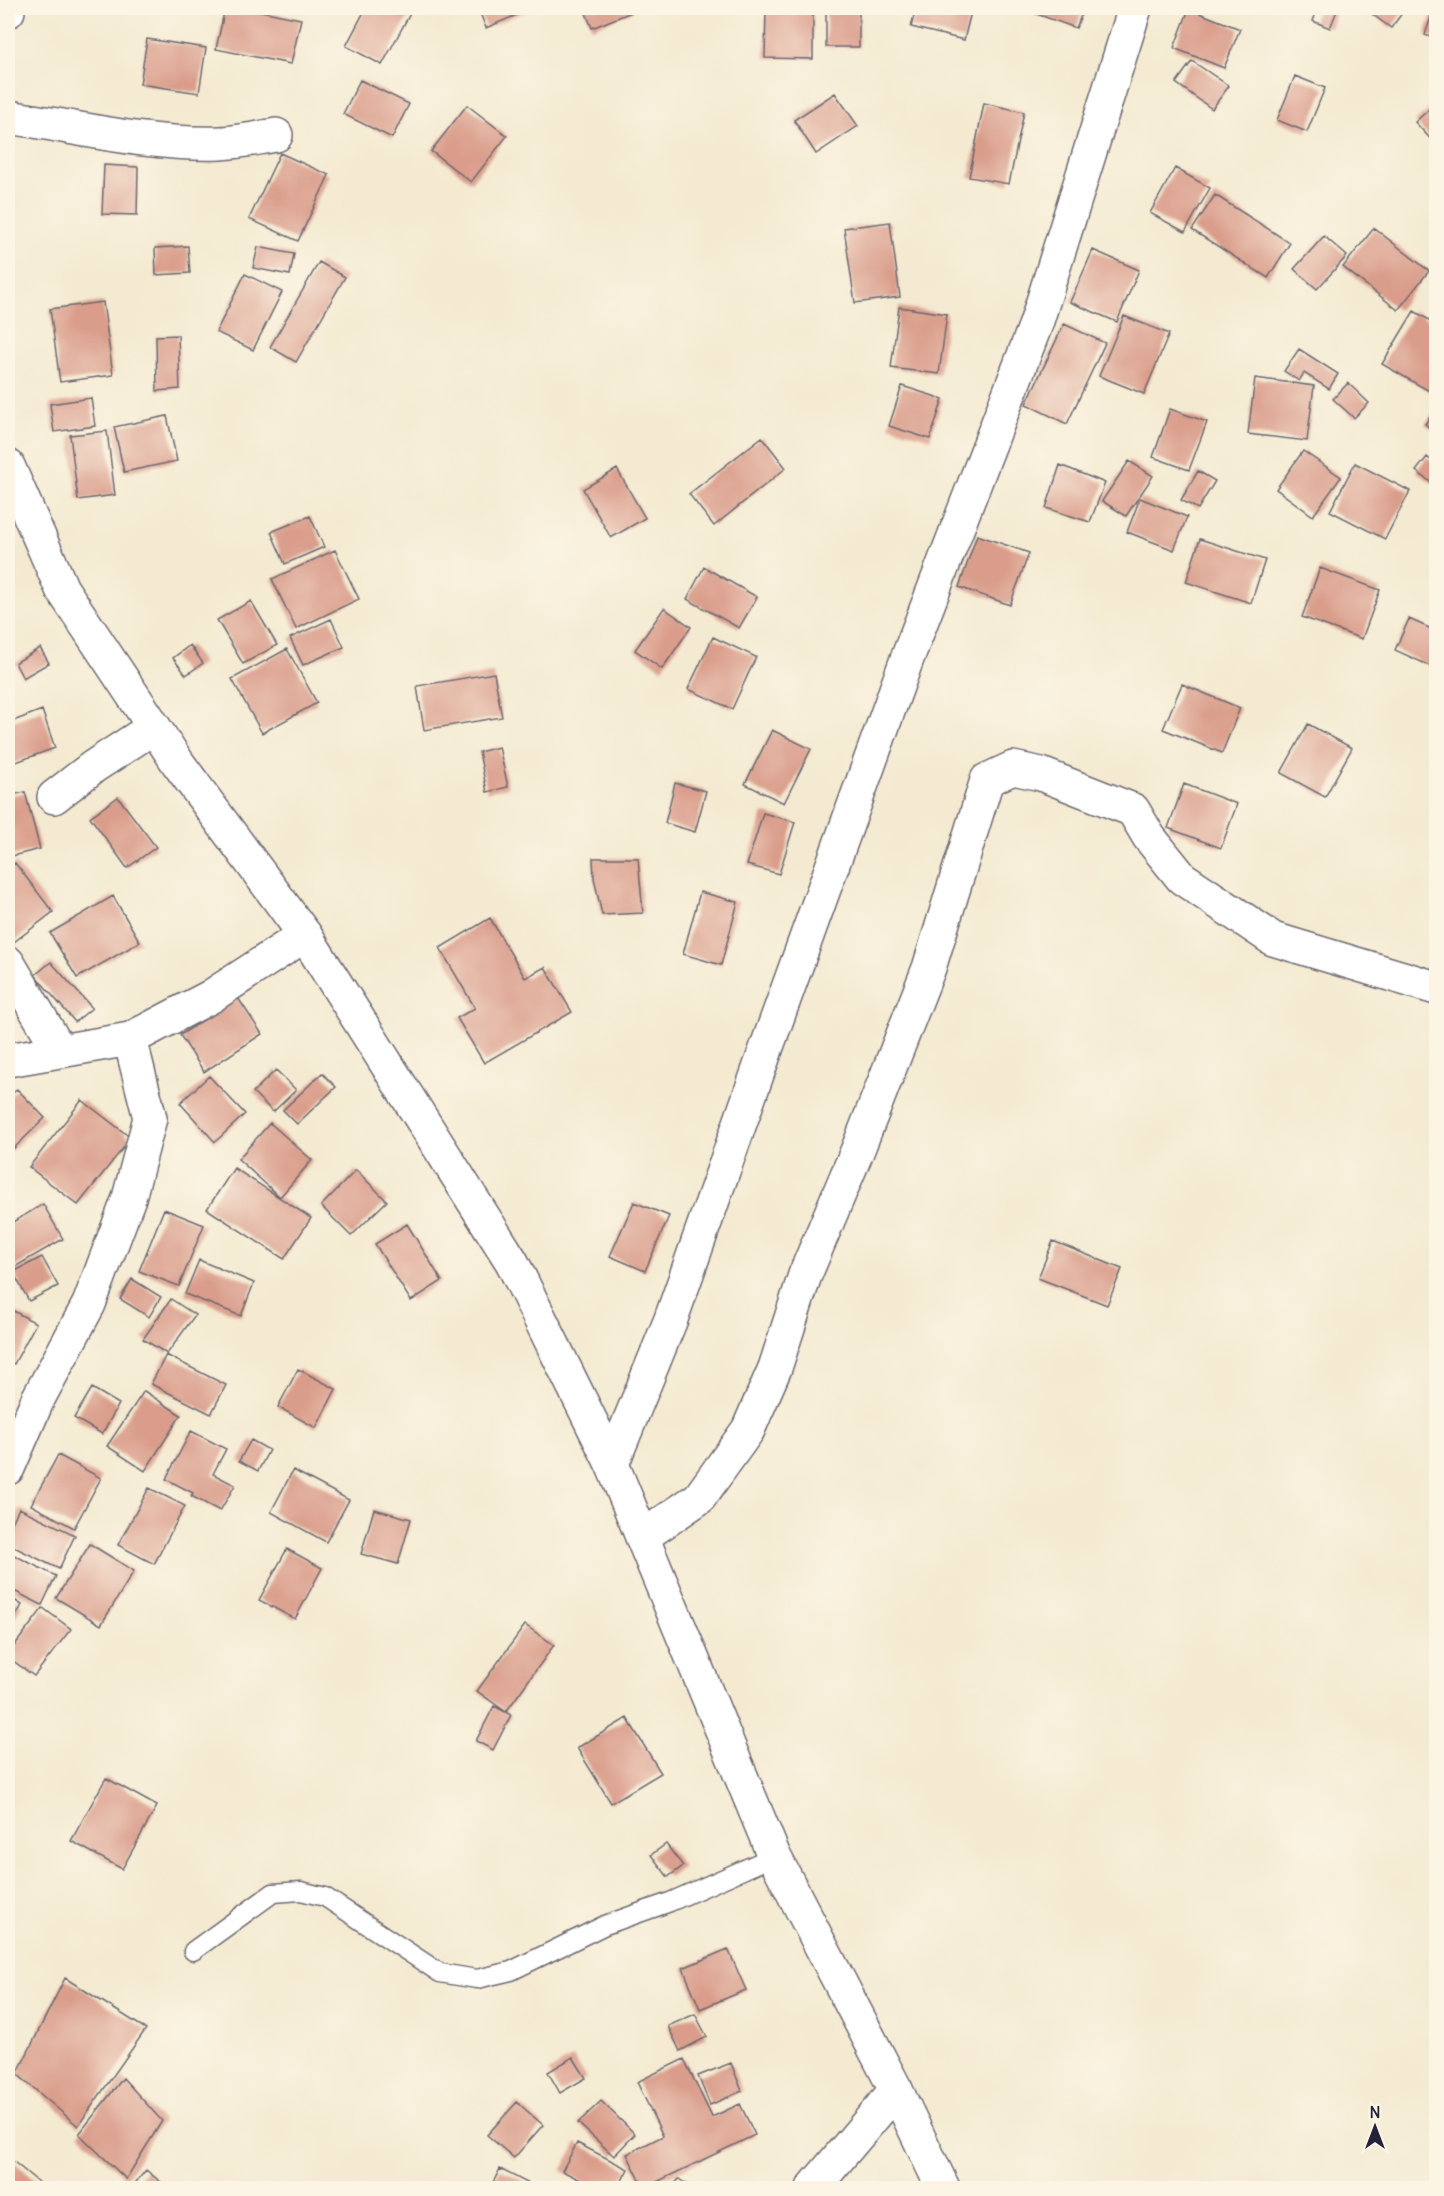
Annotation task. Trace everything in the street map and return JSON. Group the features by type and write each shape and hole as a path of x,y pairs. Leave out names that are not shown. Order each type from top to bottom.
{"street":[{"path":"612,1464 672,1319 765,1052 907,659 1036,324 1135,8"},
{"path":"8,117 110,134 171,141 222,143 276,135"},
{"path":"8,466 62,589 178,763 305,935 512,1262 612,1464 774,1856 896,2090 943,2188"},
{"path":"54,797 93,767 153,727"},
{"path":"642,1537 699,1498 748,1430 775,1368 805,1275 858,1149 928,968 987,780 1013,768 1032,772 1133,810 1149,837 1182,878 1273,939 1437,988"},
{"path":"8,1060 130,1039 210,997 305,935"},
{"path":"8,963 60,1051"},
{"path":"8,1468 38,1399 89,1304 129,1198 150,1118 130,1039"},
{"path":"813,2188 896,2090"}],"lane":[{"path":"193,1951 273,1893 301,1891 325,1897 440,1973 477,1979 512,1971 605,1925 670,1902 774,1856"}],"building":[{"path":"225,8 246,8 301,19 291,64 216,49"},
{"path":"366,8 413,8 382,65 346,46"},
{"path":"478,8 533,8 486,28"},
{"path":"584,8 633,8 634,11 592,28"},
{"path":"766,8 813,8 813,59 765,58"},
{"path":"826,8 859,8 859,47 826,47"},
{"path":"916,8 972,8 964,40 911,27"},
{"path":"1020,8 1084,8 1076,28"},
{"path":"1318,8 1338,8 1330,28 1313,21"},
{"path":"1366,8 1406,8 1391,28"},
{"path":"1434,8 1436,8 1436,39 1425,35"},
{"path":"1189,9 1240,29 1224,68 1174,48"},
{"path":"147,39 206,48 199,93 140,84"},
{"path":"1192,61 1229,86 1212,109 1176,83"},
{"path":"1295,76 1325,88 1307,132 1277,120"},
{"path":"360,80 409,104 392,138 343,114"},
{"path":"835,93 858,126 816,154 794,120"},
{"path":"984,103 1024,112 1009,184 969,177"},
{"path":"1436,103 1436,145 1415,122"},
{"path":"467,105 507,136 471,182 431,151"},
{"path":"280,153 329,175 298,241 249,219"},
{"path":"104,165 138,167 137,215 102,214"},
{"path":"1175,168 1210,188 1185,232 1150,213"},
{"path":"1215,195 1290,243 1268,278 1192,230"},
{"path":"890,222 900,297 855,303 844,228"},
{"path":"1374,228 1429,271 1398,310 1343,267"},
{"path":"1324,236 1347,256 1317,289 1294,269"},
{"path":"188,246 190,273 156,275 155,248"},
{"path":"258,247 294,254 290,275 253,268"},
{"path":"1093,250 1139,270 1117,322 1070,302"},
{"path":"319,262 345,277 296,362 270,347"},
{"path":"245,274 282,292 253,350 216,332"},
{"path":"103,302 113,375 60,382 50,309"},
{"path":"899,307 947,314 939,374 891,368"},
{"path":"1414,311 1436,324 1436,395 1382,364"},
{"path":"1124,316 1169,334 1144,394 1099,376"},
{"path":"1064,324 1105,343 1067,424 1026,404"},
{"path":"178,335 180,389 157,391 156,336"},
{"path":"1299,349 1338,374 1329,389 1304,373 1299,381 1284,371"},
{"path":"1255,378 1314,386 1307,441 1248,434"},
{"path":"1348,383 1369,403 1354,418 1333,399"},
{"path":"902,386 943,399 930,439 889,426"},
{"path":"91,398 95,426 54,432 50,404"},
{"path":"1170,409 1207,422 1189,470 1153,457"},
{"path":"1436,410 1436,433 1425,424"},
{"path":"167,416 177,461 124,472 114,427"},
{"path":"107,431 115,495 78,500 70,435"},
{"path":"762,437 786,468 714,526 689,494"},
{"path":"1303,451 1341,477 1313,516 1276,489"},
{"path":"1427,457 1436,464 1436,477 1432,483 1416,471"},
{"path":"1129,461 1153,476 1126,516 1102,501"},
{"path":"1355,463 1410,491 1385,539 1330,511"},
{"path":"1060,465 1105,483 1090,522 1046,508"},
{"path":"617,469 645,518 611,538 583,489"},
{"path":"1198,471 1215,481 1198,509 1181,500"},
{"path":"1140,498 1187,517 1174,550 1127,532"},
{"path":"310,516 324,547 285,564 271,532"},
{"path":"977,535 1029,553 1010,605 959,587"},
{"path":"1200,539 1265,560 1251,603 1186,582"},
{"path":"335,550 359,599 296,629 272,579"},
{"path":"704,567 757,597 739,628 687,599"},
{"path":"1320,568 1380,590 1362,639 1302,617"},
{"path":"251,601 277,645 243,664 217,620"},
{"path":"664,608 691,627 662,669 635,650"},
{"path":"331,619 344,647 303,665 290,638"},
{"path":"1409,619 1436,631 1436,652 1430,666 1395,650"},
{"path":"713,637 756,657 732,709 688,689"},
{"path":"190,645 203,663 186,675 173,658"},
{"path":"40,648 49,663 23,678 15,663"},
{"path":"287,649 317,703 262,733 232,679"},
{"path":"494,673 502,717 424,730 417,686"},
{"path":"1182,684 1240,708 1222,753 1163,729"},
{"path":"42,710 55,748 8,765 8,723"},
{"path":"1308,724 1352,748 1325,797 1281,773"},
{"path":"772,730 811,749 784,803 745,784"},
{"path":"499,747 508,787 487,792 479,752"},
{"path":"675,783 706,791 695,832 665,823"},
{"path":"1184,784 1237,804 1221,848 1168,828"},
{"path":"25,792 40,849 8,857 8,796"},
{"path":"118,797 156,847 127,868 90,817"},
{"path":"763,813 795,822 779,874 747,865"},
{"path":"593,858 638,858 643,913 602,915 594,878"},
{"path":"15,863 53,912 14,942 8,934 8,869"},
{"path":"700,892 738,902 721,965 683,954"},
{"path":"113,896 140,942 77,978 50,933"},
{"path":"490,918 525,978 545,967 572,1012 484,1063 457,1018 475,1008 440,948"},
{"path":"51,962 92,1008 75,1022 35,975"},
{"path":"8,988 18,995 8,1009"},
{"path":"238,998 262,1034 204,1072 180,1035"},
{"path":"276,1070 296,1090 273,1112 253,1092"},
{"path":"322,1073 336,1087 297,1124 283,1110"},
{"path":"209,1076 245,1114 215,1142 180,1103"},
{"path":"17,1089 45,1118 10,1152 8,1150 8,1098"},
{"path":"82,1100 131,1138 78,1205 29,1167"},
{"path":"270,1123 312,1160 280,1197 238,1159"},
{"path":"234,1168 311,1218 284,1259 207,1209"},
{"path":"356,1170 387,1201 351,1236 321,1206"},
{"path":"634,1202 669,1216 645,1271 610,1256"},
{"path":"43,1204 63,1239 8,1271 8,1225"},
{"path":"164,1209 204,1225 179,1286 139,1271"},
{"path":"407,1224 442,1281 411,1301 375,1244"},
{"path":"1053,1241 1122,1269 1107,1305 1038,1278"},
{"path":"42,1257 58,1286 29,1301 13,1272"},
{"path":"199,1260 254,1283 241,1316 185,1294"},
{"path":"132,1279 161,1297 149,1317 120,1299"},
{"path":"171,1299 195,1315 167,1354 143,1339"},
{"path":"8,1308 36,1323 14,1364 8,1361"},
{"path":"166,1355 226,1385 211,1414 151,1384"},
{"path":"298,1369 336,1389 316,1428 278,1407"},
{"path":"92,1388 119,1404 102,1434 74,1418"},
{"path":"144,1391 181,1415 145,1471 107,1446"},
{"path":"191,1431 226,1449 213,1474 235,1485 220,1511 191,1496 193,1493 166,1479"},
{"path":"251,1440 269,1450 258,1471 239,1461"},
{"path":"58,1455 101,1478 74,1528 31,1505"},
{"path":"293,1470 349,1500 326,1542 271,1512"},
{"path":"149,1488 185,1506 154,1564 118,1545"},
{"path":"19,1508 75,1535 59,1569 8,1544 8,1532"},
{"path":"374,1509 411,1519 398,1564 361,1554"},
{"path":"90,1544 134,1571 101,1625 56,1598"},
{"path":"287,1549 322,1568 295,1619 259,1600"},
{"path":"8,1552 56,1576 42,1605 8,1588"},
{"path":"8,1596 22,1605 8,1630"},
{"path":"43,1608 71,1629 34,1676 8,1657 8,1654"},
{"path":"525,1625 554,1645 506,1712 477,1691"},
{"path":"494,1706 511,1715 493,1750 476,1741"},
{"path":"627,1718 661,1773 611,1803 577,1748"},
{"path":"106,1778 157,1806 122,1869 71,1841"},
{"path":"666,1844 683,1866 668,1877 651,1855"},
{"path":"728,1949 746,1990 700,2009 683,1968"},
{"path":"65,1978 146,2029 78,2126 17,2074"},
{"path":"695,2014 707,2037 680,2051 668,2026"},
{"path":"573,2057 586,2078 560,2093 548,2072"},
{"path":"684,2059 712,2117 740,2104 755,2135 644,2188 627,2154 663,2136 637,2082"},
{"path":"731,2063 742,2091 710,2105 698,2076"},
{"path":"123,2078 162,2121 126,2179 79,2134"},
{"path":"601,2101 635,2134 614,2156 578,2123"},
{"path":"517,2102 543,2125 514,2158 487,2135"},
{"path":"577,2143 628,2169 618,2188 597,2188 562,2171"},
{"path":"8,2157 43,2186 41,2188 8,2188"},
{"path":"500,2169 537,2188 490,2188"},
{"path":"146,2170 168,2188 131,2188"},
{"path":"679,2179 692,2188 671,2188"}]}
